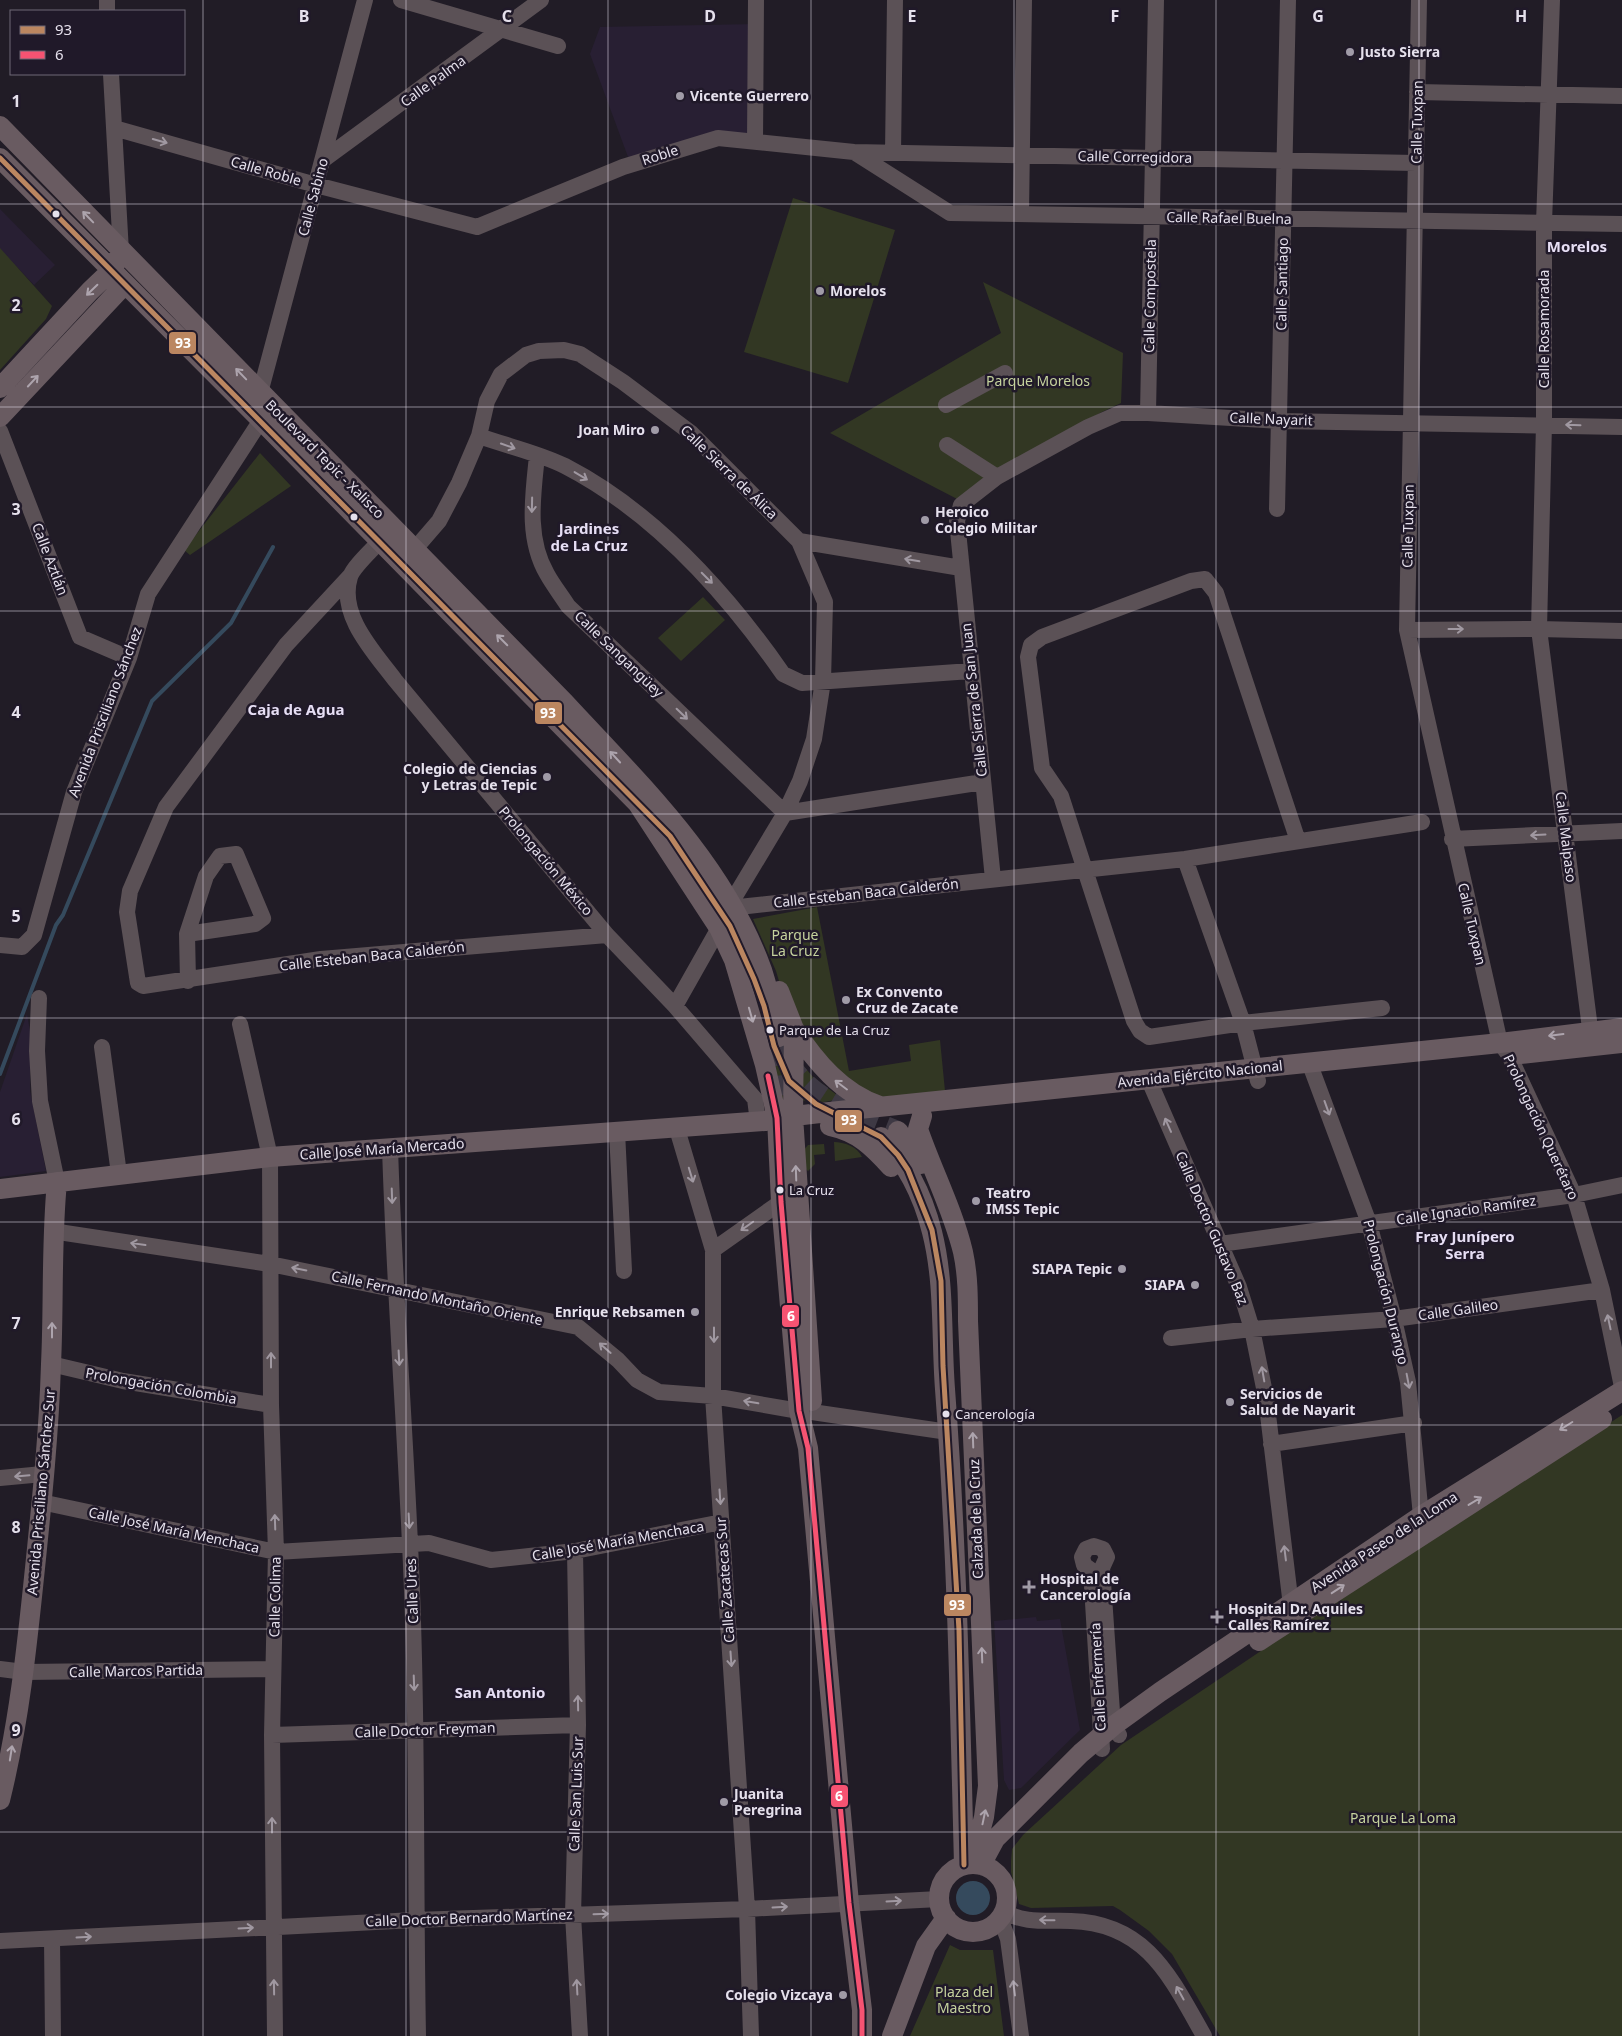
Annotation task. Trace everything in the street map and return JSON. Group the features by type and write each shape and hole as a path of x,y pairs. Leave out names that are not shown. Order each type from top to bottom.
{"main road":[{"name":"Boulevard Tepic - Xalisco","path":"0,126 565,703 643,798"},
{"name":"Boulevard Tepic - Xalisco","path":"0,158 380,541 643,798"},
{"path":"0,417 118,277 122,252"},
{"path":"0,388 90,291 118,277"},
{"path":"643,798 689,830 737,902 768,960 781,1035 778,1123 781,1202 806,1411"},
{"path":"643,798 719,928 734,960 765,1065 778,1123 808,1448"},
{"path":"643,798 709,869 738,917 761,969 781,1035 859,1098 884,1107"},
{"name":"Avenida Ejército Nacional","path":"778,1123 884,1107 1151,1085 1504,1049 1592,1038 1622,1028"},
{"name":"Avenida Ejército Nacional","path":"1592,1038 1622,1043"},
{"name":"Avenida Ejército Nacional","path":"778,1123 830,1126 922,1116 1151,1085"},
{"path":"922,1116 918,1130 963,1252 968,1285 968,1321"},
{"name":"Calle José María Mercado","path":"0,1189 270,1157 390,1147 778,1123"},
{"path":"830,1126 849,1130 859,1136 896,1174 916,1222 924,1249 943,1366"},
{"name":"Calzada de la Cruz","path":"889,1134 924,1168 950,1229 963,1284 968,1321 988,1786 978,1867 956,1566 938,1256 932,1230 908,1170 889,1134"},
{"name":"Avenida Prisciliano Sánchez Sur","path":"0,1800 9,1764 24,1672 42,1502 52,1364 52,1231 58,1182"},
{"path":"794,1218 808,1448 849,1903 862,2010 862,2036"},
{"name":"Avenida Paseo de la Loma","path":"978,1867 994,1863 1002,1848 1109,1736 1622,1389"},
{"name":"Avenida Paseo de la Loma","path":"1424,1523 1622,1406"},
{"path":"956,1566 978,1562"},
{"path":"978,1867 1003,1882 1006,1892 1002,1914 984,1930 973,1932 961,1930 946,1918 939,1905 942,1884 948,1875 978,1867"},
{"path":"892,2036 926,1946 946,1918"},
{"path":"862,2010 873,2025 882,2026 895,2017 904,2005"}],"street":[{"name":"Calle Sabino","path":"260,393 365,0"},
{"path":"402,0 558,46"},
{"name":"Calle Palma","path":"323,160 503,30 541,0"},
{"path":"755,142 756,0"},
{"path":"893,153 895,0"},
{"path":"1021,214 1024,0"},
{"name":"Calle Compostela","path":"1148,413 1156,0"},
{"name":"Calle Santiago","path":"1277,509 1288,0"},
{"name":"Calle Tuxpan","path":"1419,0 1407,630 1452,839 1504,1049"},
{"name":"Calle Rosamorada","path":"1539,628 1544,424 1544,223 1552,0"},
{"path":"111,75 122,252"},
{"path":"1417,92 1622,96"},
{"name":"Calle Roble","path":"114,128 316,185 477,227"},
{"name":"Roble","path":"477,227 623,167 718,138 854,152"},
{"name":"Calle Corregidora","path":"854,152 1416,163"},
{"name":"Calle Rafael Buelna","path":"854,152 950,213 1622,224"},
{"name":"Calle Sierra de Álica","path":"414,550 439,521 479,436 487,401 501,374 526,355 540,351 564,350 580,354 624,382 691,433 800,541 825,602 823,682 814,739 800,781 785,813 737,902"},
{"path":"946,405 1005,373"},
{"name":"Calle Nayarit","path":"957,521 962,505 998,477 1088,427 1120,413 1279,421 1544,424 1622,427"},
{"name":"Avenida Prisciliano Sánchez","path":"0,945 22,947 30,942 34,935 74,792 129,658 148,594 261,420"},
{"name":"Calle Aztlán","path":"0,431 80,636 129,658"},
{"path":"479,436 564,465 611,493 672,543 713,584 783,674 802,683 971,671"},
{"path":"947,445 998,477"},
{"name":"Calle Sangangüey","path":"537,456 532,506 535,540 546,572 568,606 785,813"},
{"name":"Calle Sierra de San Juan","path":"957,521 960,568 993,879"},
{"path":"350,576 380,541 414,550"},
{"path":"800,541 960,568"},
{"name":"Prolongación México","path":"350,576 348,597 353,617 363,637 395,680 607,935 675,1006 778,1123"},
{"name":"Calle Esteban Baca Calderón","path":"350,576 286,646 166,807 130,891 127,912 138,983 142,986 188,980 321,959 607,935"},
{"path":"1298,841 1216,593 1205,579 1198,578 1036,640 1028,652 1042,768 1061,796 1134,1021 1140,1032 1149,1037 1242,1023 1382,1008"},
{"path":"1407,630 1539,628 1622,631"},
{"name":"Calle Malpaso","path":"1539,628 1592,1038"},
{"path":"785,813 983,782"},
{"name":"Calle Esteban Baca Calderón","path":"737,902 1039,875 1185,859 1422,822"},
{"path":"1452,839 1622,831"},
{"path":"187,934 254,924 263,918 236,854 220,856 206,876 187,934 188,980"},
{"path":"1185,859 1242,1023 1257,1074"},
{"path":"675,1006 719,928"},
{"path":"40,998 37,1051 40,1101 58,1182"},
{"name":"Calle Colima","path":"240,1024 270,1157 271,1405 276,1552 272,1735 275,2036"},
{"path":"102,1047 119,1174"},
{"name":"Prolongación Querétaro","path":"1504,1049 1574,1195 1602,1290 1622,1389"},
{"name":"Prolongación Durango","path":"1312,1069 1369,1223 1394,1319 1408,1382 1424,1523"},
{"name":"Calle Doctor Gustavo Baz","path":"1151,1085 1239,1287 1252,1329 1262,1369 1292,1611"},
{"name":"Calle Zacatecas Sur","path":"676,1129 713,1250 713,1396 747,1909 751,2036"},
{"path":"617,1132 624,1271"},
{"name":"Calle Ures","path":"390,1147 395,1288 410,1545 415,1731 418,2036"},
{"name":"Calle Ignacio Ramírez","path":"1220,1244 1574,1195 1622,1185"},
{"path":"713,1250 781,1202"},
{"name":"Calle Fernando Montaño Oriente","path":"52,1231 270,1264 395,1288 578,1327 618,1360 637,1380 659,1392 713,1396 948,1432"},
{"name":"Calle Galileo","path":"1171,1338 1252,1329 1394,1319 1602,1290"},
{"name":"Prolongación Colombia","path":"52,1364 123,1381 271,1405"},
{"path":"1271,1444 1414,1423"},
{"path":"0,1478 43,1474"},
{"name":"Calle José María Menchaca","path":"42,1502 276,1552 429,1543 491,1560 575,1552 722,1522"},
{"name":"Calle San Luis Sur","path":"575,1552 578,1725 573,1915 580,2036"},
{"name":"Calle Enfermería","path":"1100,1611 1109,1736"},
{"name":"Calle Marcos Partida","path":"0,1669 24,1672 273,1669"},
{"name":"Calle Doctor Freyman","path":"272,1735 578,1725"},
{"name":"Calle Doctor Bernardo Martínez","path":"0,1940 52,1939 273,1926 747,1909 939,1899"},
{"path":"1021,2036 1008,1939 1002,1914 1032,1920 1102,1924 1126,1936 1149,1953 1168,1973 1204,2036"},
{"path":"52,1939 53,2036"}],"shaded area":[{"name":"Vicente Guerrero","path":"756,24 755,142 718,138 631,165 590,54 600,27"},
{"path":"0,209 55,265 34,285 15,265 0,279"},
{"path":"27,1014 30,1031 30,1091 46,1171 0,1177 0,1092"},
{"path":"1036,1617 1037,1621 1060,1619 1080,1730 1021,1788 1009,1790 1004,1780 994,1621"}],"green space":[{"name":"Morelos","path":"793,198 895,230 848,383 744,352"},
{"path":"0,248 52,306 46,319 0,370"},
{"name":"Parque Morelos","path":"983,282 1123,353 1121,403 1100,413 961,501 830,433 1001,333"},
{"path":"260,453 291,486 190,555 184,550"},
{"path":"703,597 725,620 681,661 658,638"},
{"name":"Parque La Cruz","path":"817,907 849,1071 911,1061 909,1045 940,1040 945,1091 863,1103 787,1008 776,971 753,919"},
{"path":"783,1032 785,1047 783,1108 767,1042 777,1040"},
{"path":"802,1064 813,1077 837,1095 835,1100 814,1104 799,1099"},
{"path":"834,1142 850,1146 857,1150 862,1157 835,1161"},
{"path":"824,1144 825,1154 814,1155 815,1164 808,1171 803,1166 802,1152 808,1145"},
{"name":"Parque La Loma","path":"1622,1415 1622,2036 1220,2036 1172,1954 1149,1931 1120,1910 1113,1906 1031,1908 1019,1904 1011,1872 1012,1849 1023,1835 1121,1745 1298,1626"},
{"name":"Plaza del Maestro","path":"950,1945 960,1950 993,1950 1004,2036 910,2036"}],"water":[{"path":"973,1881 985,1886 990,1898 985,1910 973,1915 961,1910 956,1898 961,1886"}],"waterway":[{"path":"0,1074 56,925 63,915 152,701 231,623 273,547"}],"tunnel":[{"path":"774,1046 783,1111"},
{"path":"788,1061 798,1075 822,1096 852,1112 898,1131"}],"transit line":[{"name":"93","path":"0,158 670,836 730,926 754,979 764,1006 774,1046 789,1081 816,1104 881,1137 898,1155 908,1170 932,1230 941,1281 943,1366 959,1630 964,1865"},
{"name":"6","path":"768,1076 777,1118 781,1202 799,1411 808,1448 849,1903 862,2010 862,2036"}],"place":[{"name":"Justo Sierra","path":"1350,52"},
{"name":"Vicente Guerrero","path":"680,96"},
{"name":"Morelos","path":"820,291"},
{"name":"Joan Miro","path":"655,430"},
{"name":"Heroico Colegio Militar","path":"925,520"},
{"name":"Colegio de Ciencias y Letras de Tepic","path":"547,777"},
{"name":"Ex Convento Cruz de Zacate","path":"846,1000"},
{"name":"Parque de La Cruz","path":"770,1030"},
{"name":"La Cruz","path":"780,1190"},
{"name":"Teatro IMSS Tepic","path":"976,1201"},
{"name":"SIAPA Tepic","path":"1122,1269"},
{"name":"SIAPA","path":"1195,1285"},
{"name":"Enrique Rebsamen","path":"695,1312"},
{"name":"Servicios de Salud de Nayarit","path":"1230,1402"},
{"name":"Cancerología","path":"946,1414"},
{"name":"Hospital de Cancerología","path":"1029,1587"},
{"name":"Hospital Dr. Aquiles Calles Ramírez","path":"1217,1617"},
{"name":"Juanita Peregrina","path":"724,1802"},
{"name":"Colegio Vizcaya","path":"843,1995"}],"district":[{"name":"Morelos","path":"1577,247"},
{"name":"Jardines de La Cruz","path":"589,538"},
{"name":"Caja de Agua","path":"296,710"},
{"name":"Fray Junípero Serra","path":"1465,1246"},
{"name":"San Antonio","path":"500,1693"}]}
